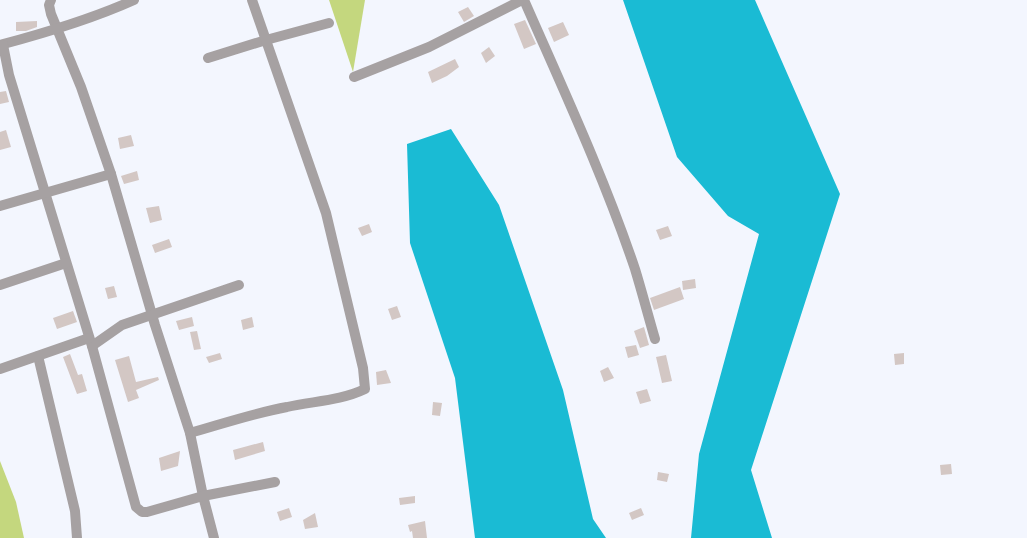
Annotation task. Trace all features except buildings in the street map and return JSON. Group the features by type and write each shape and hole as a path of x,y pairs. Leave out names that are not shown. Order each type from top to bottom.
{"street":[{"path":"51,0 49,5 56,28 81,87 111,174 152,315 190,433 214,538"},
{"path":"134,0 56,28 1,45 9,75 90,342 136,507 142,512 147,512 203,496 275,482"},
{"path":"190,433 287,407 352,395 364,388 363,368 326,213 252,0"},
{"path":"354,77 429,47 523,0 605,191 635,269 655,338"},
{"path":"208,58 329,23"},
{"path":"0,206 111,174"},
{"path":"0,285 66,263"},
{"path":"0,369 38,356 90,342 122,325 239,286"},
{"path":"38,356 75,511 77,538"}],"green space":[{"path":"329,0 365,0 353,72"},
{"path":"0,461 16,502 24,538 0,538"}],"water":[{"path":"623,0 755,0 840,194 751,470 772,538 691,538 699,454 759,234 728,216 677,157"},
{"path":"451,129 499,205 563,390 593,519 606,538 475,538 455,378 410,243 407,144"}]}
